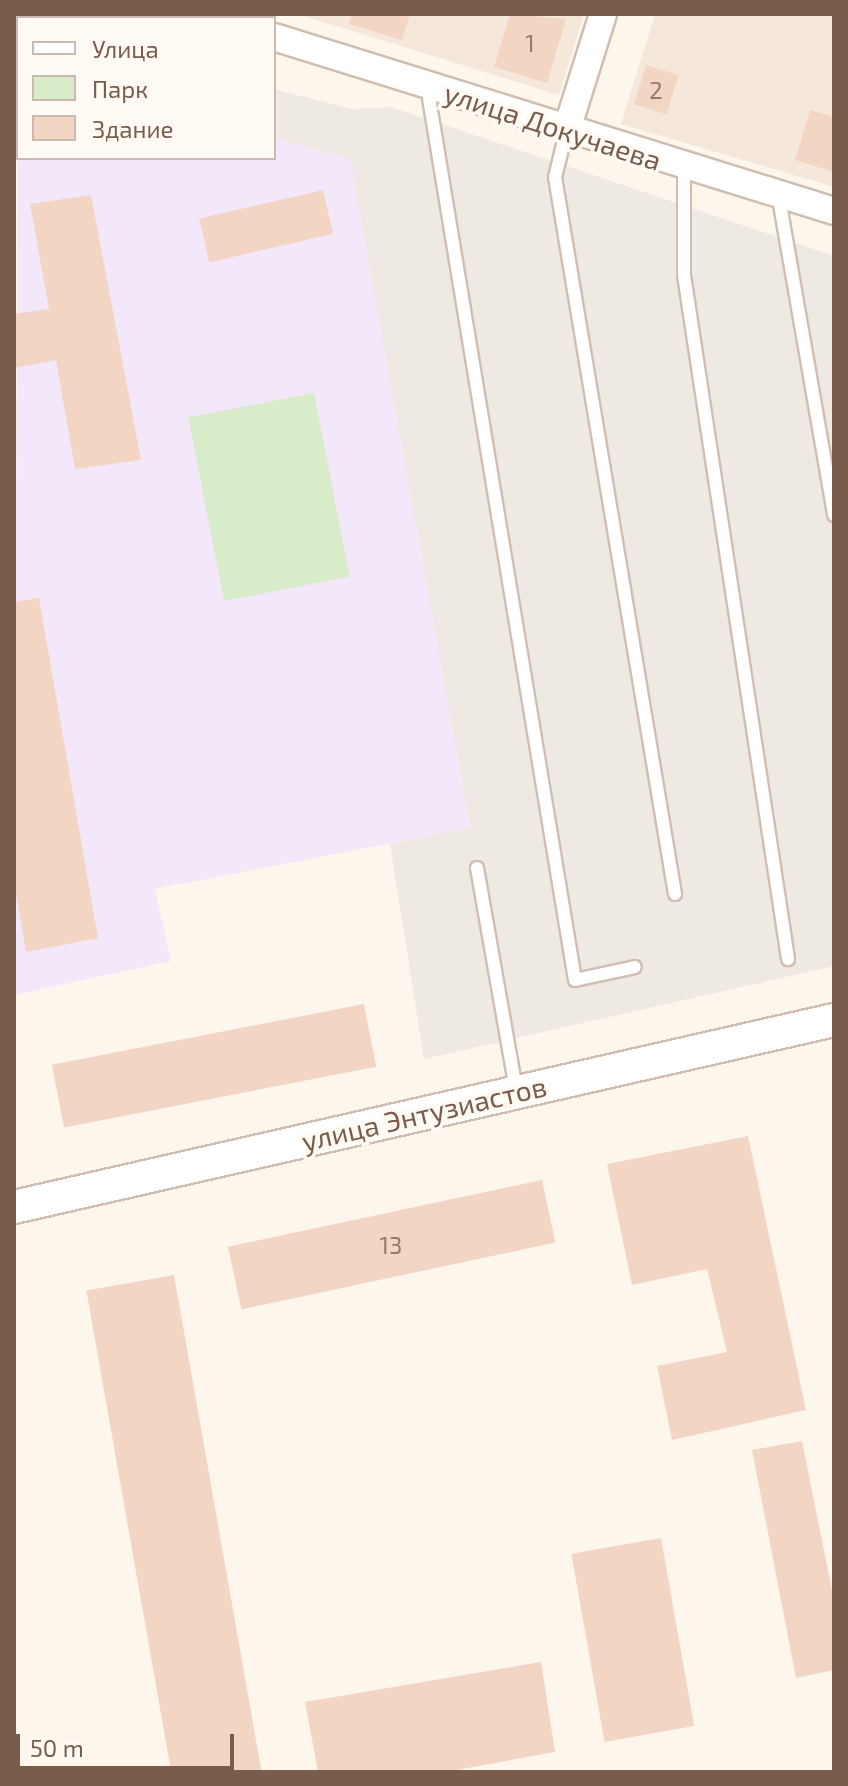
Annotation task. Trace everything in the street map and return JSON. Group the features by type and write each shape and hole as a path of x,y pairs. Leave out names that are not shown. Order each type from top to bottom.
{"street":[{"path":"567,129 603,14"},
{"name":"улица Докучаева","path":"276,38 684,167 834,211"},
{"name":"улица Энтузиастов","path":"14,1207 834,1020"}],"lane":[{"path":"427,86 575,980 635,967"},
{"path":"567,129 555,177 675,894"},
{"path":"684,167 684,275 788,959"},
{"path":"778,193 834,515"},
{"path":"477,868 516,1093"}],"shaded area":[{"path":"297,14 584,14 559,95"},
{"path":"655,14 834,14 834,187 621,124"},
{"path":"276,90 351,109 391,107 834,256 834,966 424,1059 390,844 470,827 350,159 276,139"},
{"path":"276,139 350,159 470,828 155,889 171,961 14,995 17,160 276,160"}],"green space":[{"path":"314,393 350,577 224,601 188,417"}],"building":[{"path":"352,14 410,14 402,40 349,24"},
{"path":"510,14 566,19 547,83 494,67"},
{"path":"16,36 16,109 14,109"},
{"path":"646,65 679,75 667,114 634,104"},
{"path":"810,110 834,117 834,172 795,160"},
{"path":"323,190 333,234 209,262 199,219"},
{"path":"91,195 141,460 75,469 56,360 14,368 14,314 49,309 30,204"},
{"path":"39,598 98,938 26,952 14,882 14,602"},
{"path":"364,1004 376,1067 64,1128 52,1065"},
{"path":"748,1136 806,1410 672,1440 657,1366 727,1352 707,1269 632,1285 607,1164"},
{"path":"542,1180 555,1243 241,1309 228,1247"},
{"path":"174,1275 262,1771 171,1772 86,1290"},
{"path":"802,1441 834,1600 834,1670 796,1678 752,1450"},
{"path":"661,1538 694,1726 605,1742 571,1554"},
{"path":"541,1662 555,1752 446,1772 318,1772 305,1702"}]}
